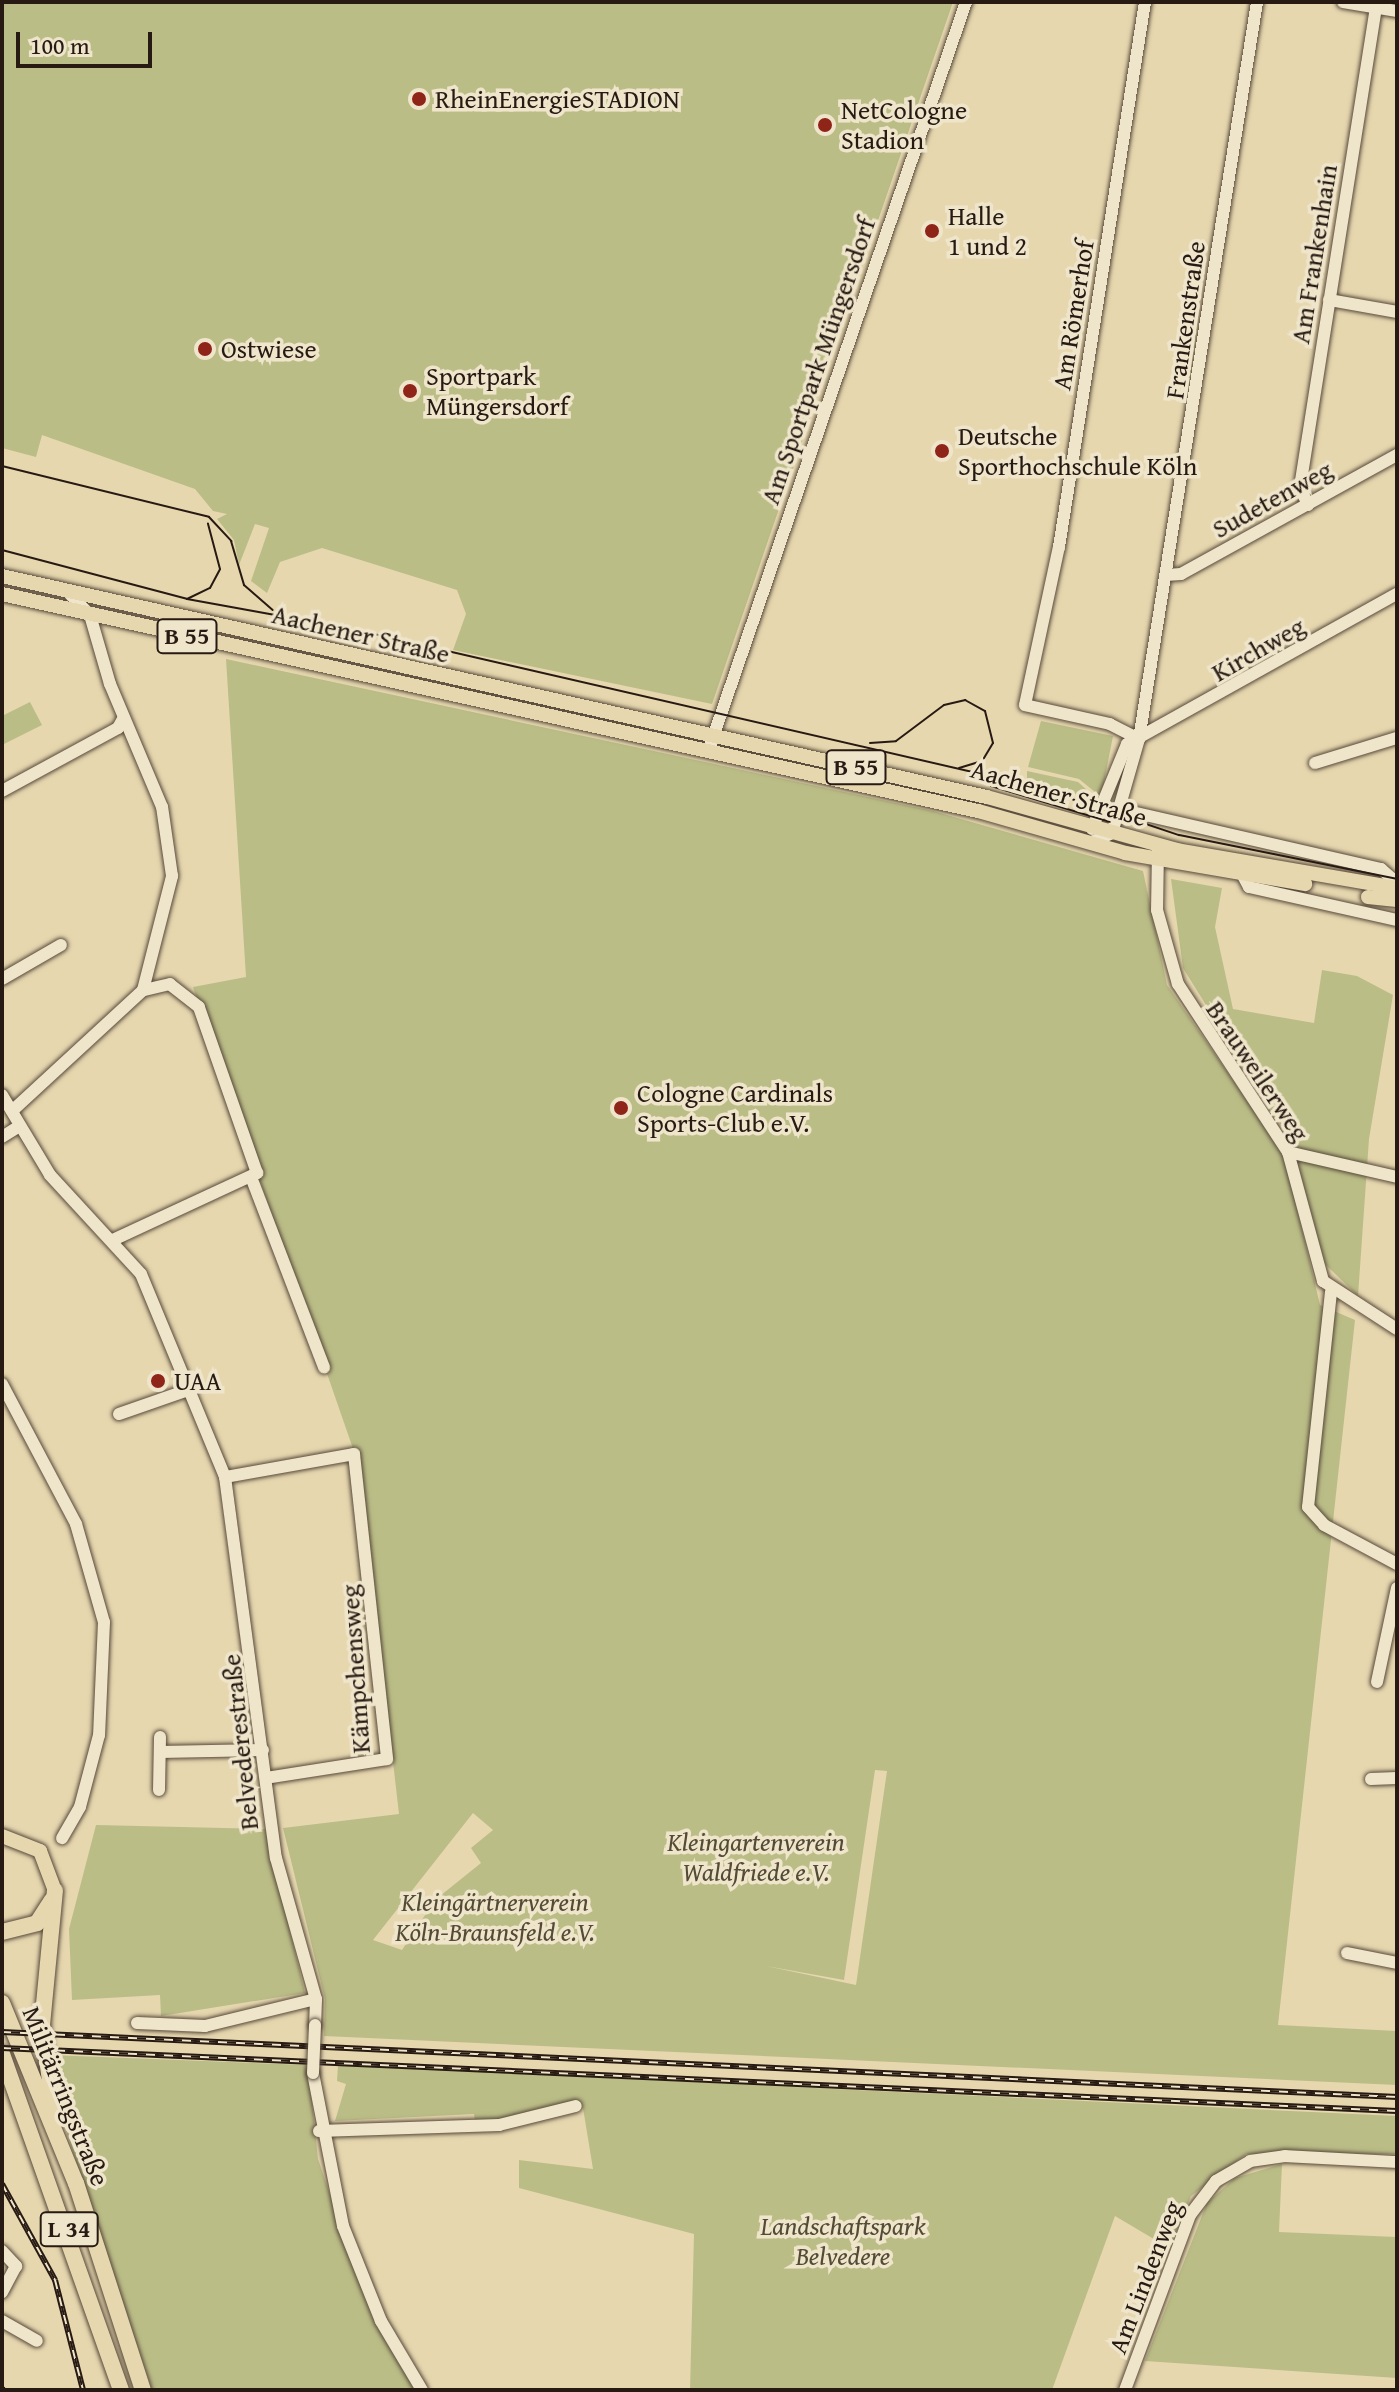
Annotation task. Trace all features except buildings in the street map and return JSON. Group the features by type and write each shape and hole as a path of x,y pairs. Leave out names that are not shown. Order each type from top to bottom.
{"highway":[{"path":"2,1932 37,1923 55,1891"},
{"name":"L 34","path":"55,1891 42,2025 76,2183"},
{"name":"Militärringstraße","path":"2,2003 76,2183 143,2390"},
{"name":"Militärringstraße","path":"4,2061 121,2390"}],"main road":[{"name":"Aachener Straße","path":"2,576 109,604 709,742"},
{"name":"Aachener Straße","path":"2,594 90,615 1003,800 1125,853 1157,853 1397,885"},
{"name":"Aachener Straße","path":"1090,836 1112,833 1157,853 1240,876 1397,900"},
{"name":"L 34","path":"2,1836 40,1851 55,1891"}],"street":[{"name":"Am Sportpark Müngersdorf","path":"709,742 966,2"},
{"name":"Am Römerhof","path":"1139,739 1110,724 1025,705 1059,547 1145,2"},
{"name":"Frankenstraße","path":"1139,739 1257,2"},
{"path":"1343,2 1397,11"},
{"name":"Am Frankenhain","path":"1308,505 1300,487 1372,5"},
{"path":"1329,300 1397,312"},
{"name":"Sudetenweg","path":"1166,575 1308,505 1397,455"},
{"path":"12,1111 143,990 153,962 172,844 123,719 90,615 70,594"},
{"name":"Kirchweg","path":"1112,833 1119,755 1139,739 1397,594"},
{"path":"90,615 109,604"},
{"path":"2,791 118,728 123,719"},
{"path":"1315,763 1397,738"},
{"name":"Kirchweg","path":"1090,836 1114,806"},
{"name":"Aachener Straße","path":"1114,806 1381,869 1397,885"},
{"path":"1112,833 1125,853"},
{"name":"Brauweilerweg","path":"1157,853 1157,910 1178,984 1288,1152 1331,1292"},
{"name":"Aachener Straße","path":"1240,876 1397,920"},
{"path":"2,979 61,945"},
{"path":"153,962 170,984 199,1007 254,1175 324,1367"},
{"path":"143,990 170,984"},
{"name":"Belvederestraße","path":"2,1095 18,1127 74,1205 115,1239 146,1285 225,1477 277,1865 316,1999 313,2073 319,2131 368,2291 422,2390"},
{"path":"2,1137 18,1127"},
{"path":"1288,1152 1397,1177"},
{"path":"115,1239 254,1175"},
{"path":"1397,1329 1331,1292 1305,1496 1312,1516 1397,1564"},
{"path":"2,1384 76,1524 104,1622 99,1735 80,1807 62,1838"},
{"path":"119,1414 188,1390"},
{"name":"Kämpchensweg","path":"225,1477 354,1454 387,1759 378,1766 266,1778"},
{"path":"1377,1682 1397,1588"},
{"path":"159,1790 160,1737"},
{"path":"160,1752 263,1750"},
{"path":"1371,1779 1397,1778"},
{"path":"1347,1953 1397,1963"},
{"path":"137,2023 205,2026 316,1999"},
{"path":"319,2131 499,2125 576,2106"},
{"name":"Am Lindenweg","path":"1125,2390 1190,2215 1216,2181 1250,2161 1285,2156 1397,2162"},
{"path":"2,2251 16,2266 2,2292"},
{"path":"2,2321 37,2341"}],"green space":[{"name":"Sportpark Müngersdorf","path":"2,2 953,2 712,704 453,650 466,614 457,590 322,548 280,562 267,593 251,581 269,528 255,524 239,565 234,540 217,519 227,514 213,511 195,489 42,435 36,457 2,448"},
{"path":"226,659 933,811 1143,871 1167,985 1284,1154 1320,1305 1355,1320 1278,2025 1397,2031 1397,2085 324,2036 325,1999 283,1828 399,1814 359,1466 193,987 246,977","holes":["875,1770 887,1771 856,1985 766,1966 844,1980","473,1813 493,1830 471,1848 481,1863 435,1900 402,1950 373,1940"]},
{"path":"455,684 702,737 701,743 454,691"},
{"path":"30,702 42,725 2,745 2,716"},
{"path":"1041,721 1113,736 1101,797 1079,779 1028,767"},
{"path":"726,744 983,800 982,807 725,748"},
{"path":"1027,771 1078,782 1097,799 1027,783"},
{"path":"1171,879 1222,888 1215,927 1233,1009 1314,1023 1322,970 1357,976 1393,995 1369,1139 1358,1296 1325,1264 1292,1143 1183,968"},
{"path":"96,1825 265,1829 305,1993 161,2016 160,1995 72,2000 69,1929"},
{"path":"50,2055 308,2065 318,2159 350,2254 425,2390 152,2390 61,2116"},
{"name":"Landschaftspark Belvedere","path":"338,2065 1397,2116 1397,2154 1246,2154 1191,2196 1169,2248 1115,2216 1052,2390 690,2390 694,2234 519,2188 519,2160 593,2169 583,2108 515,2125 475,2122 474,2114 335,2121 346,2084 337,2081"},
{"path":"1282,2164 1279,2232 1397,2237 1397,2378 1145,2361 1207,2203 1235,2178"}],"tram line":[{"path":"2,466 209,517 231,541 244,585 273,610"},
{"path":"187,599 210,588 220,569 208,524"},
{"path":"2,550 187,599 352,629 1033,786 1179,835 1397,879"},
{"path":"870,743 896,741 944,705 965,700 985,711 993,743 982,761 959,768"},
{"path":"991,786 1110,822"}],"railway":[{"path":"2,2032 1397,2097"},
{"path":"2,2048 1397,2111"},
{"path":"2,2184 55,2280 83,2390"}],"place":[{"name":"RheinEnergieSTADION","path":"419,99"},
{"name":"NetCologne Stadion","path":"825,125"},
{"name":"Halle 1 und 2","path":"932,231"},
{"name":"Ostwiese","path":"205,349"},
{"name":"Sportpark Müngersdorf","path":"410,391"},
{"name":"Deutsche Sporthochschule Köln","path":"942,451"},
{"name":"Cologne Cardinals Sports-Club e.V.","path":"621,1108"},
{"name":"UAA","path":"158,1381"}],"park label":[{"name":"Kleingartenverein Waldfriede e.V.","path":"756,1857"},
{"name":"Kleingärtnerverein Köln-Braunsfeld e.V.","path":"495,1917"}]}
